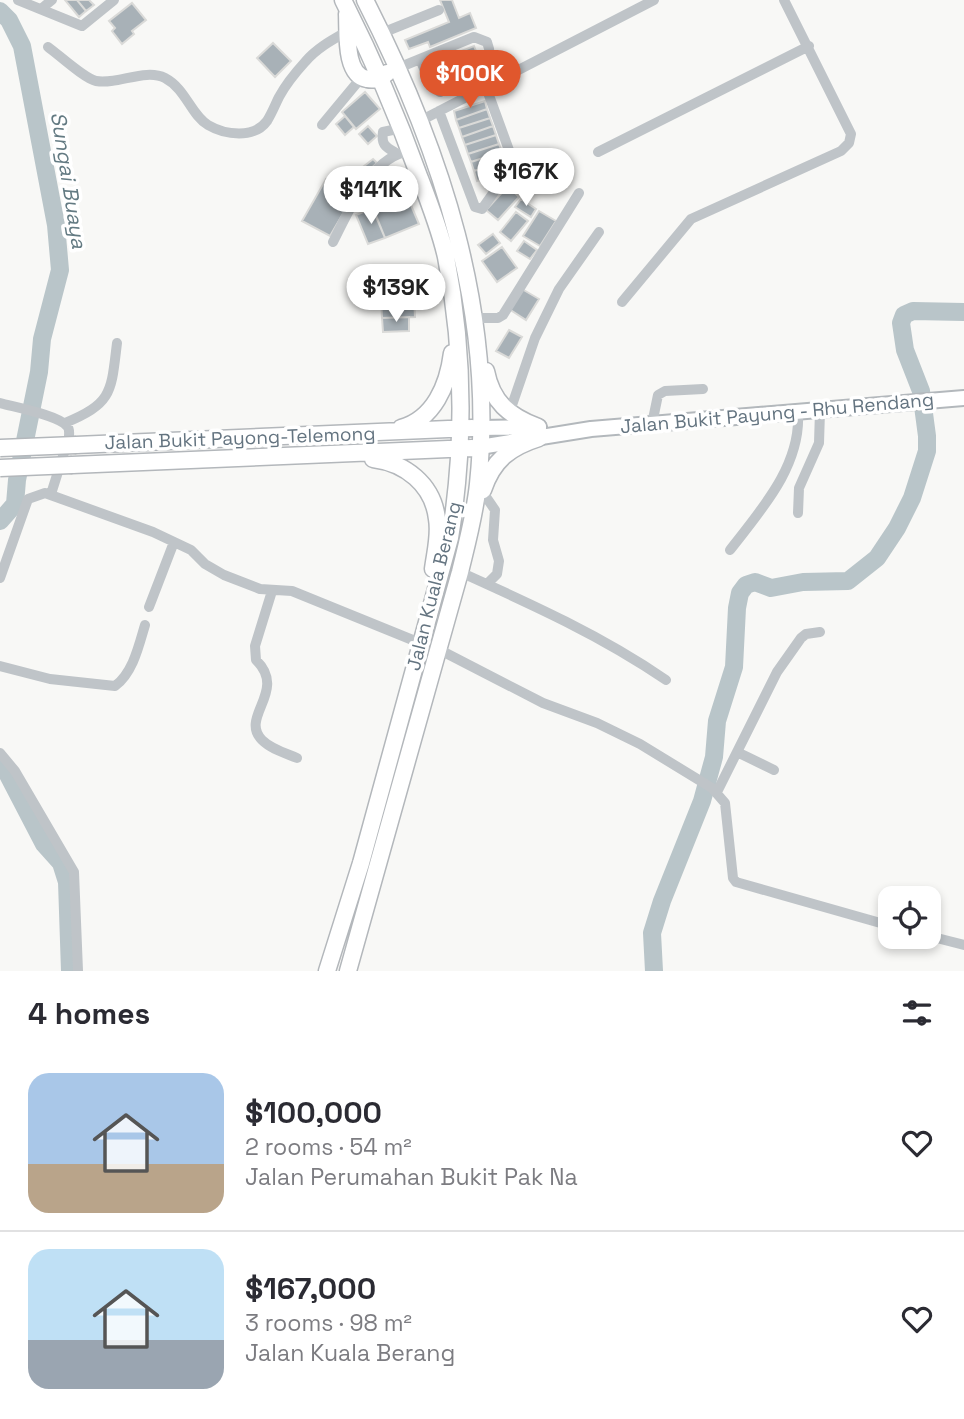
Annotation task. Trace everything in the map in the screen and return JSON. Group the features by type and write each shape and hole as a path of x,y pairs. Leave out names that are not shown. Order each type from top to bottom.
{"highway":[{"name":"Jalan Kuala Berang","path":"348,971 460,572 472,521 481,428 480,370 464,259 420,121 396,61 366,0"},
{"name":"Jalan Kuala Berang","path":"327,971 361,863 450,538 461,448 459,371 446,256 433,214 403,152 402,128 344,3"},
{"path":"344,3 354,71 361,78 372,81 381,78 396,61"},
{"path":"472,521 488,475 496,461 539,433 509,414 497,402 489,386 474,318"},
{"path":"389,432 412,425 424,417 439,397 449,374 454,320"},
{"name":"Jalan Bukit Payong-Telemong","path":"0,449 481,428"},
{"name":"Jalan Bukit Payong-Telemong","path":"0,468 480,447"},
{"path":"278,456 389,461 417,478 428,492 438,519 427,620"}],"main road":[{"name":"Jalan Bukit Payung - Rhu Rendang","path":"539,433 964,398"},
{"path":"481,428 539,433"},
{"path":"480,447 539,433"}],"street":[{"path":"18,0 82,26 114,0"},
{"path":"41,9 52,0"},
{"path":"420,121 654,0"},
{"path":"622,302 691,219 841,151 849,143 851,134 784,0"},
{"path":"382,33 439,10"},
{"path":"48,47 94,81 123,80 148,75 164,78 182,92 200,119 220,130 243,134 256,131 265,123 286,85 306,60 318,49 348,32"},
{"path":"396,61 420,59 474,37 487,42 491,51 490,64 480,76 440,92"},
{"path":"598,152 809,46"},
{"path":"420,59 431,85 440,92 451,142 475,207 482,209 514,164 485,87"},
{"path":"322,125 361,78"},
{"path":"402,128 380,130 385,146 403,152"},
{"path":"430,149 451,142"},
{"path":"333,242 361,187 403,152"},
{"path":"474,318 498,318 503,315 579,193"},
{"path":"509,414 535,338 559,289 599,232"},
{"path":"65,423 89,413 105,398 112,378 117,343"},
{"path":"653,424 658,395 665,391 703,389"},
{"path":"6,404 65,423 68,427 69,437 51,494"},
{"path":"798,513 799,488 819,443 820,411"},
{"path":"730,550 765,505 786,469 797,438 798,413"},
{"path":"482,491 495,510 493,540 499,561 497,574 488,584"},
{"path":"0,578 28,499 39,493 51,494 153,532 191,550 205,564 224,575 272,592 282,589 292,591 420,643"},
{"path":"149,607 174,542"},
{"path":"460,572 603,640 666,680"},
{"path":"272,592 255,646 256,660 266,670 268,686 258,714 257,730 260,738 267,744 297,758"},
{"path":"0,666 50,679 115,685 124,677 135,656 145,625"},
{"path":"715,790 778,672 801,638 820,632"},
{"path":"438,649 543,703 597,723 694,775 715,790 725,803 733,878 736,882 878,922"},
{"path":"737,752 774,770"},
{"path":"0,753 15,771 74,872 78,971"},
{"path":"941,939 964,945"}],"building":[{"path":"65,0 77,0 86,11 79,17"},
{"path":"77,0 89,0 94,5 86,11"},
{"path":"440,0 452,0 459,18 470,13 476,28 430,47 428,42 409,49 405,40 449,22"},
{"path":"132,3 146,20 132,31 134,34 122,44 112,31 115,28 109,21"},
{"path":"273,43 291,61 275,77 257,58"},
{"path":"474,46 482,66 439,83 431,63"},
{"path":"365,92 380,109 356,129 342,112"},
{"path":"485,101 487,109 456,120 454,111"},
{"path":"487,109 490,118 459,128 456,120"},
{"path":"345,116 354,127 345,135 336,124"},
{"path":"490,118 493,126 462,137 459,128"},
{"path":"368,126 377,136 368,144 359,134"},
{"path":"493,126 496,135 465,145 462,137"},
{"path":"496,135 499,144 468,154 465,145"},
{"path":"499,144 502,152 471,162 468,154"},
{"path":"502,152 505,161 474,171 471,162"},
{"path":"373,159 377,163 367,172 363,167"},
{"path":"505,161 487,178 477,181 474,171"},
{"path":"326,179 354,195 330,236 302,221"},
{"path":"400,179 419,224 385,238 366,193"},
{"path":"508,186 519,197 498,220 486,210"},
{"path":"521,199 536,209 531,217 515,207"},
{"path":"373,208 385,238 368,244 356,215"},
{"path":"539,211 556,221 540,246 523,236"},
{"path":"516,212 528,221 511,241 500,232"},
{"path":"493,234 500,243 486,254 478,245"},
{"path":"524,241 537,250 530,259 517,251"},
{"path":"502,247 517,268 497,282 482,261"},
{"path":"522,289 539,299 526,320 509,309"},
{"path":"414,297 415,317 382,318 381,299"},
{"path":"409,317 409,331 383,332 382,318"},
{"path":"509,330 522,337 509,358 496,351"}],"waterway":[{"name":"Sungai Buaya","path":"0,11 9,20 22,46 56,225 60,270 42,339 39,372 17,480 15,504 0,521"},
{"path":"654,971 652,933 702,801 714,757 717,721 734,667 740,593 746,585 755,582 771,588 803,582 848,581 877,558 897,528 912,498 927,451 921,391 905,350 901,323 904,315 913,311 964,312"},
{"name":"Sungai Buaya","path":"0,764 44,844 61,863 67,882 70,971"}]}
